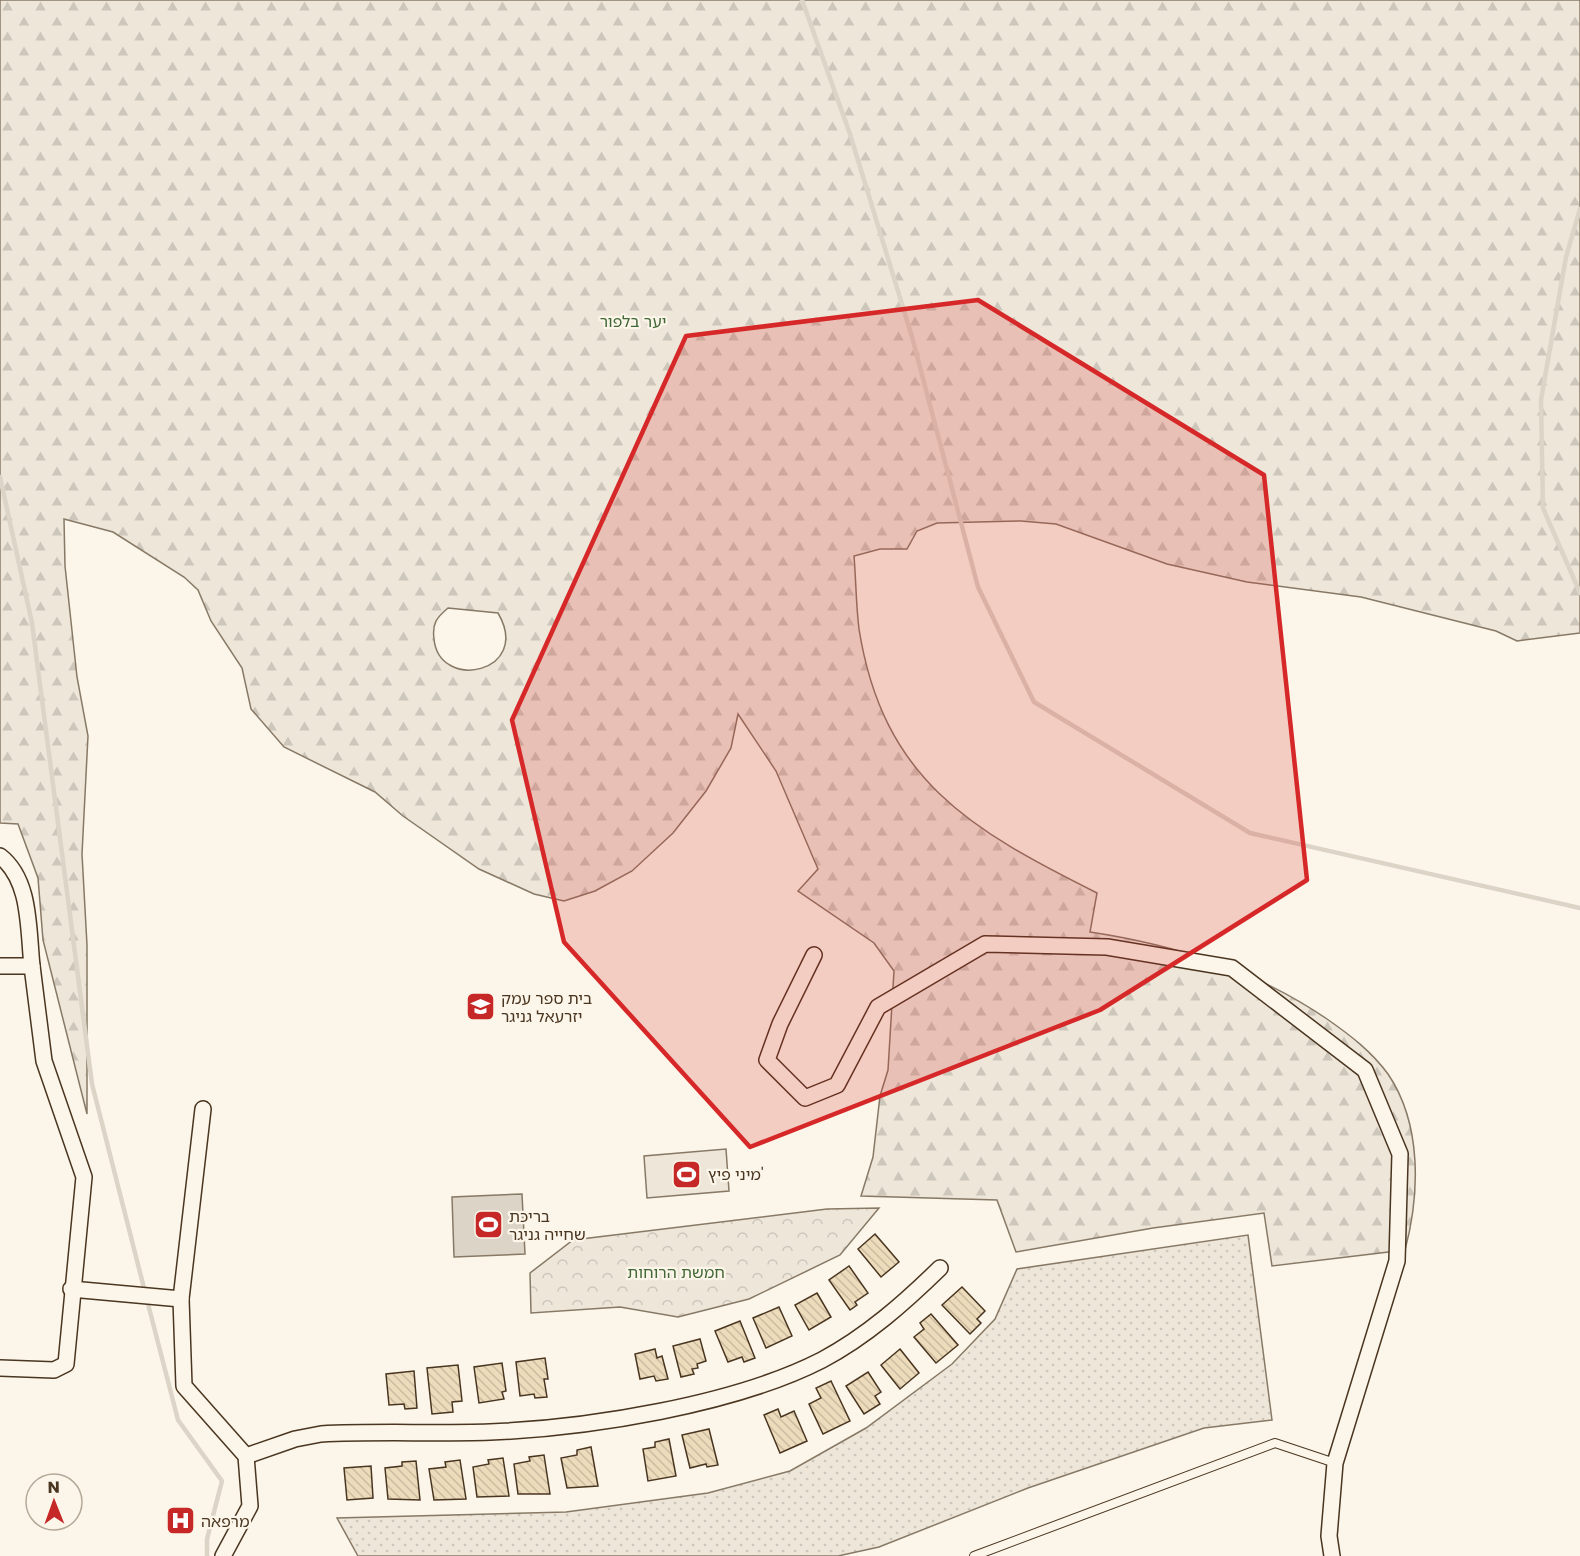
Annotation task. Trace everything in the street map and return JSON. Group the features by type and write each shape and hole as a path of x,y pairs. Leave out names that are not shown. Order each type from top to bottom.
{"street":[{"path":"0,856 13,867 24,893 44,1060 84,1177 71,1289 66,1364 54,1370 0,1368"},
{"path":"814,955 780,1024 766,1060 805,1098 837,1085 878,1007 985,944 1107,946 1232,968 1365,1070 1400,1154 1397,1261 1335,1463 1329,1536 1332,1556"},
{"path":"0,966 32,966"},
{"path":"203,1108 181,1299 184,1386 246,1456 250,1506 223,1556"},
{"path":"246,1456 295,1439 321,1434 492,1432 551,1426 675,1407 736,1393 822,1360 901,1306 940,1268"},
{"path":"71,1289 181,1299"}],"lane":[{"path":"974,1556 1275,1443 1335,1463"}],"highlighted area":[{"path":"978,300 1264,475 1307,880 1100,1010 750,1147 564,942 512,720 686,336"}],"green space":[{"name":"יער בלפור","path":"0,0 1580,0 1580,633 1517,641 1496,631 1361,597 1247,582 1167,564 1056,524 1021,521 937,523 917,531 907,549 880,549 854,556 859,629 871,681 889,725 912,762 940,794 973,822 1010,846 1097,893 1090,932 1184,952 1243,973 1300,1002 1327,1019 1360,1044 1388,1074 1407,1115 1415,1160 1413,1206 1405,1250 1272,1266 1264,1213 1153,1228 1016,1252 997,1200 861,1196 873,1157 880,1096 888,1070 894,971 874,943 798,891 818,869 776,771 738,714 731,748 706,791 673,833 632,871 595,891 564,901 534,894 479,869 403,816 375,792 284,747 251,709 242,668 211,621 198,590 184,577 113,532 64,519 65,566 77,677 88,736 82,854 87,945 87,1114 43,940 38,878 18,824 0,823","holes":["448,608 498,613 506,634 503,650 494,662 481,668 466,670 451,666 440,656 434,639 434,625"]},
{"name":"מיני פיץ'","path":"726,1149 729,1191 647,1198 644,1156"},
{"name":"חמשת הרוחות","path":"879,1208 840,1255 749,1299 678,1317 620,1307 531,1313 530,1273 573,1240 827,1209"},
{"path":"1248,1235 1272,1420 1204,1428 1028,1488 879,1547 838,1556 358,1556 337,1518 566,1512 708,1493 790,1471 866,1428 952,1364 995,1319 1017,1269"}],"shaded area":[{"name":"בריכת שחייה גניגר","path":"522,1194 525,1254 454,1257 452,1197"}],"building":[{"path":"875,1234 899,1262 881,1277 858,1249"},
{"path":"849,1266 868,1293 855,1302 857,1305 850,1310 829,1280"},
{"path":"962,1287 985,1311 977,1319 981,1323 970,1334 942,1305"},
{"path":"817,1293 831,1317 809,1330 795,1305"},
{"path":"779,1307 792,1336 766,1348 753,1318"},
{"path":"931,1314 958,1345 936,1363 914,1337 924,1329 920,1323"},
{"path":"740,1321 755,1358 744,1362 742,1357 728,1362 715,1331"},
{"path":"700,1339 706,1361 697,1364 698,1368 692,1369 694,1374 681,1377 673,1346"},
{"path":"655,1349 657,1358 662,1356 668,1379 656,1381 654,1376 640,1379 635,1354"},
{"path":"900,1349 919,1373 900,1389 881,1365"},
{"path":"545,1358 548,1379 544,1379 547,1397 535,1398 534,1394 520,1396 516,1362"},
{"path":"502,1363 506,1391 502,1392 504,1399 479,1403 474,1367"},
{"path":"458,1365 462,1401 452,1402 453,1412 432,1414 427,1368"},
{"path":"414,1371 417,1408 405,1409 404,1404 389,1405 386,1374"},
{"path":"868,1372 881,1392 875,1396 880,1404 864,1414 846,1386"},
{"path":"831,1381 850,1421 823,1434 809,1404 821,1398 816,1388"},
{"path":"778,1409 781,1417 794,1411 807,1441 780,1453 764,1415"},
{"path":"709,1429 718,1465 707,1467 706,1464 690,1468 682,1435"},
{"path":"669,1439 676,1476 648,1481 643,1449 655,1447 655,1442"},
{"path":"591,1447 598,1486 567,1488 561,1458 577,1455 577,1450"},
{"path":"544,1455 550,1494 518,1494 514,1464 530,1461 529,1457"},
{"path":"503,1458 509,1496 477,1497 473,1467 489,1464 488,1460"},
{"path":"460,1460 466,1499 434,1500 429,1469 446,1467 445,1462"},
{"path":"416,1461 420,1500 388,1499 385,1468 402,1466 402,1462"},
{"path":"371,1466 373,1498 347,1500 344,1468"}],"waterway":[{"path":"802,0 850,134 912,337 978,587 1034,702 1250,833 1580,908"},
{"path":"1580,209 1566,257 1541,400 1543,508 1580,593"},
{"path":"0,477 32,623 92,1084 145,1292"},
{"path":"147,1300 178,1420 222,1481 207,1539 207,1556"}],"place":[{"name":"בית ספר עמק יזרעאל גניגר","path":"480,1007"},
{"name":"מיני פיץ'","path":"687,1174"},
{"name":"בריכת שחייה גניגר","path":"488,1225"},
{"name":"מרפאה","path":"180,1521"}]}
